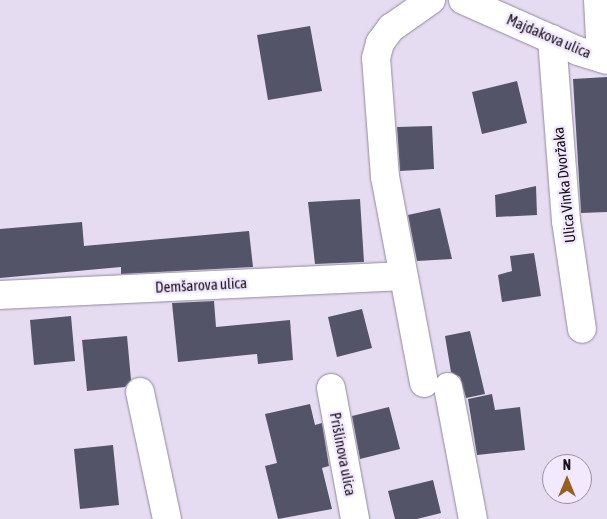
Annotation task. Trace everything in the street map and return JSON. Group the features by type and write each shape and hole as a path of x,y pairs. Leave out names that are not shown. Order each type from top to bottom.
{"street":[{"path":"431,0 391,28 380,43 376,58 385,177 402,276 436,385 473,519"},
{"name":"Majdakova ulica","path":"464,0 552,39 604,59"},
{"path":"598,0 604,59"},
{"name":"Ulica Vinka Dvoržaka","path":"552,39 566,221 582,330"},
{"name":"Demšarova ulica","path":"0,295 402,276"},
{"name":"Prišlinova ulica","path":"331,388 355,519"},
{"path":"140,392 167,519"}],"building":[{"path":"310,26 322,91 268,100 257,35"},
{"path":"607,77 607,212 581,213 573,79"},
{"path":"517,81 527,123 482,134 472,92"},
{"path":"432,126 434,169 400,171 397,127"},
{"path":"536,186 537,215 496,217 495,195"},
{"path":"360,199 364,262 315,264 308,202"},
{"path":"440,208 452,259 417,261 408,215"},
{"path":"82,222 84,246 249,231 253,267 121,274 121,267 0,278 0,229"},
{"path":"534,253 541,296 502,302 498,275 512,271 510,256"},
{"path":"214,301 216,327 290,320 293,360 258,364 257,354 178,362 172,303"},
{"path":"362,309 372,348 337,357 328,317"},
{"path":"71,316 75,361 34,365 30,320"},
{"path":"470,331 485,394 466,398 460,377 451,372 445,336"},
{"path":"127,336 131,380 125,387 87,391 82,340"},
{"path":"492,394 495,410 520,407 525,450 477,455 468,399"},
{"path":"310,404 315,425 322,423 329,466 322,468 332,509 278,519 265,466 277,463 265,414"},
{"path":"389,407 400,449 360,459 352,416"},
{"path":"113,445 119,505 80,509 74,449"},
{"path":"433,480 441,513 417,519 395,519 388,491"}]}
